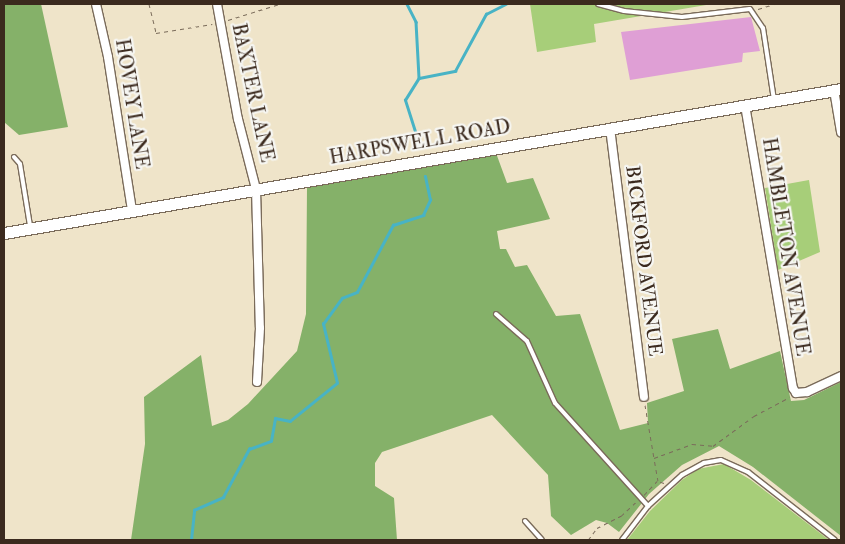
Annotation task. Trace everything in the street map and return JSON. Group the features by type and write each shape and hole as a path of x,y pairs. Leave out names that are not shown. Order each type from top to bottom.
{"main road":[{"name":"HARPSWELL ROAD","path":"4,233 838,89"}],"street":[{"name":"HOVEY LANE","path":"96,4 108,57 132,210"},
{"name":"BAXTER LANE","path":"217,4 238,119 256,189 260,304 257,382"},
{"path":"838,89 841,132"},
{"name":"HAMBLETON AVENUE","path":"745,105 781,331 796,393"},
{"name":"BICKFORD AVENUE","path":"610,128 644,397"},
{"path":"796,393 808,392 841,376"}],"lane":[{"path":"598,4 624,11 682,17 750,9 763,28 774,100"},
{"path":"14,157 20,164 30,228"},
{"path":"496,314 527,341 555,403 648,506"},
{"path":"622,540 648,506 682,474 704,463 721,460 736,464 836,540"},
{"path":"525,521 542,540"}],"path":[{"path":"149,4 156,33 220,22 279,4"},
{"path":"290,4 361,4"},
{"path":"750,9 767,8 774,4"},
{"path":"654,458 692,444 713,446 754,416 796,393"},
{"path":"644,397 658,481"},
{"path":"588,540 596,528 621,516 658,481"},
{"path":"658,481 670,485"}],"green space":[{"path":"4,4 41,4 68,127 19,135 4,122"},
{"path":"530,4 712,4 594,24 596,42 537,52"},
{"path":"496,153 507,183 533,178 550,219 497,231 500,249 506,249 515,267 527,265 556,316 580,314 620,430 648,423 647,403 684,391 672,339 718,329 730,369 780,351 791,401 804,400 841,382 841,536 753,467 719,446 682,465 649,494 619,532 607,523 596,520 571,535 551,516 548,475 492,415 382,452 375,463 375,486 394,498 397,540 131,540 145,444 144,397 201,355 212,426 228,420 248,404 297,351 306,314 307,187"},
{"path":"809,180 820,252 778,270 765,188"},
{"path":"724,464 751,480 829,540 627,540 650,511 682,480 698,469"}],"building":[{"path":"751,17 760,51 743,53 742,62 630,80 621,32"}],"waterway":[{"path":"407,4 416,22 419,78"},
{"path":"419,144 405,100 419,78 455,71 486,14 506,4"},
{"path":"191,540 194,510 223,497 249,449 271,441 275,418 290,421 337,383 323,324 342,298 357,292 393,225 423,215 430,200 425,177"}]}
